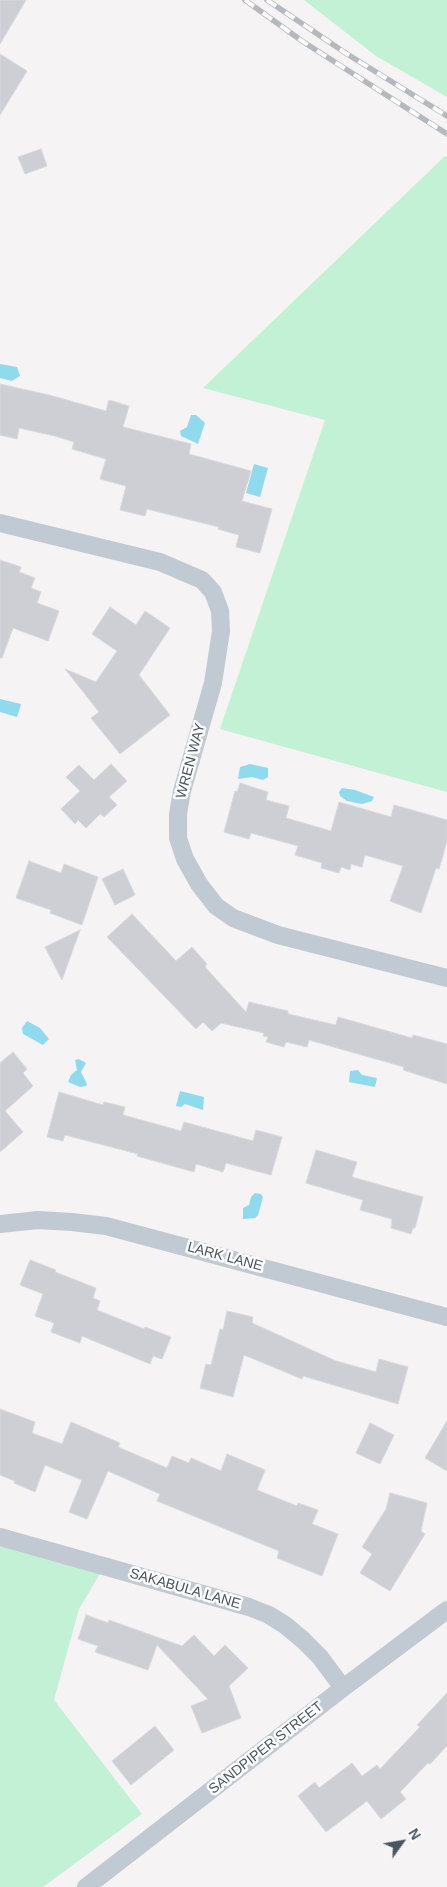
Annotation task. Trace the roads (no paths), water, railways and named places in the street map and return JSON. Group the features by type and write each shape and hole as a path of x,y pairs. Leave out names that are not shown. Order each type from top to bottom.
{"street":[{"name":"WREN WAY","path":"0,523 160,562 202,580 213,592 220,612 221,631 213,684 182,792 178,814 178,838 185,859 198,884 216,906 233,918 278,935 447,978"},
{"name":"LARK LANE","path":"0,1224 38,1220 106,1226 447,1317"},
{"name":"SAKABULA LANE","path":"0,1538 249,1607 269,1615 285,1625 302,1640 320,1658 343,1688"},
{"name":"SANDPIPER STREET","path":"86,1887 447,1610"}],"water":[{"path":"0,364 17,367 20,376 12,381 0,378"},
{"path":"191,415 196,415 205,423 198,444 181,436 180,431 187,427"},
{"path":"254,464 268,468 260,497 246,493"},
{"path":"0,699 21,704 17,717 0,712"},
{"path":"250,764 268,768 268,777 263,780 252,777 238,779 240,767"},
{"path":"342,788 355,790 374,797 372,801 362,804 347,801 340,796 339,792"},
{"path":"27,1021 40,1028 49,1039 43,1045 23,1034 22,1028"},
{"path":"79,1059 86,1063 81,1072 87,1084 80,1087 68,1082 71,1075 77,1070 75,1060"},
{"path":"358,1070 362,1075 377,1078 375,1087 349,1082 350,1071"},
{"path":"180,1091 204,1097 203,1110 185,1104 181,1107 176,1106"},
{"path":"255,1193 261,1194 263,1197 258,1215 255,1218 243,1219 243,1208 249,1205 251,1197"}],"railway":[{"path":"245,0 302,41 447,134"},
{"path":"267,0 347,54 447,116"}]}
